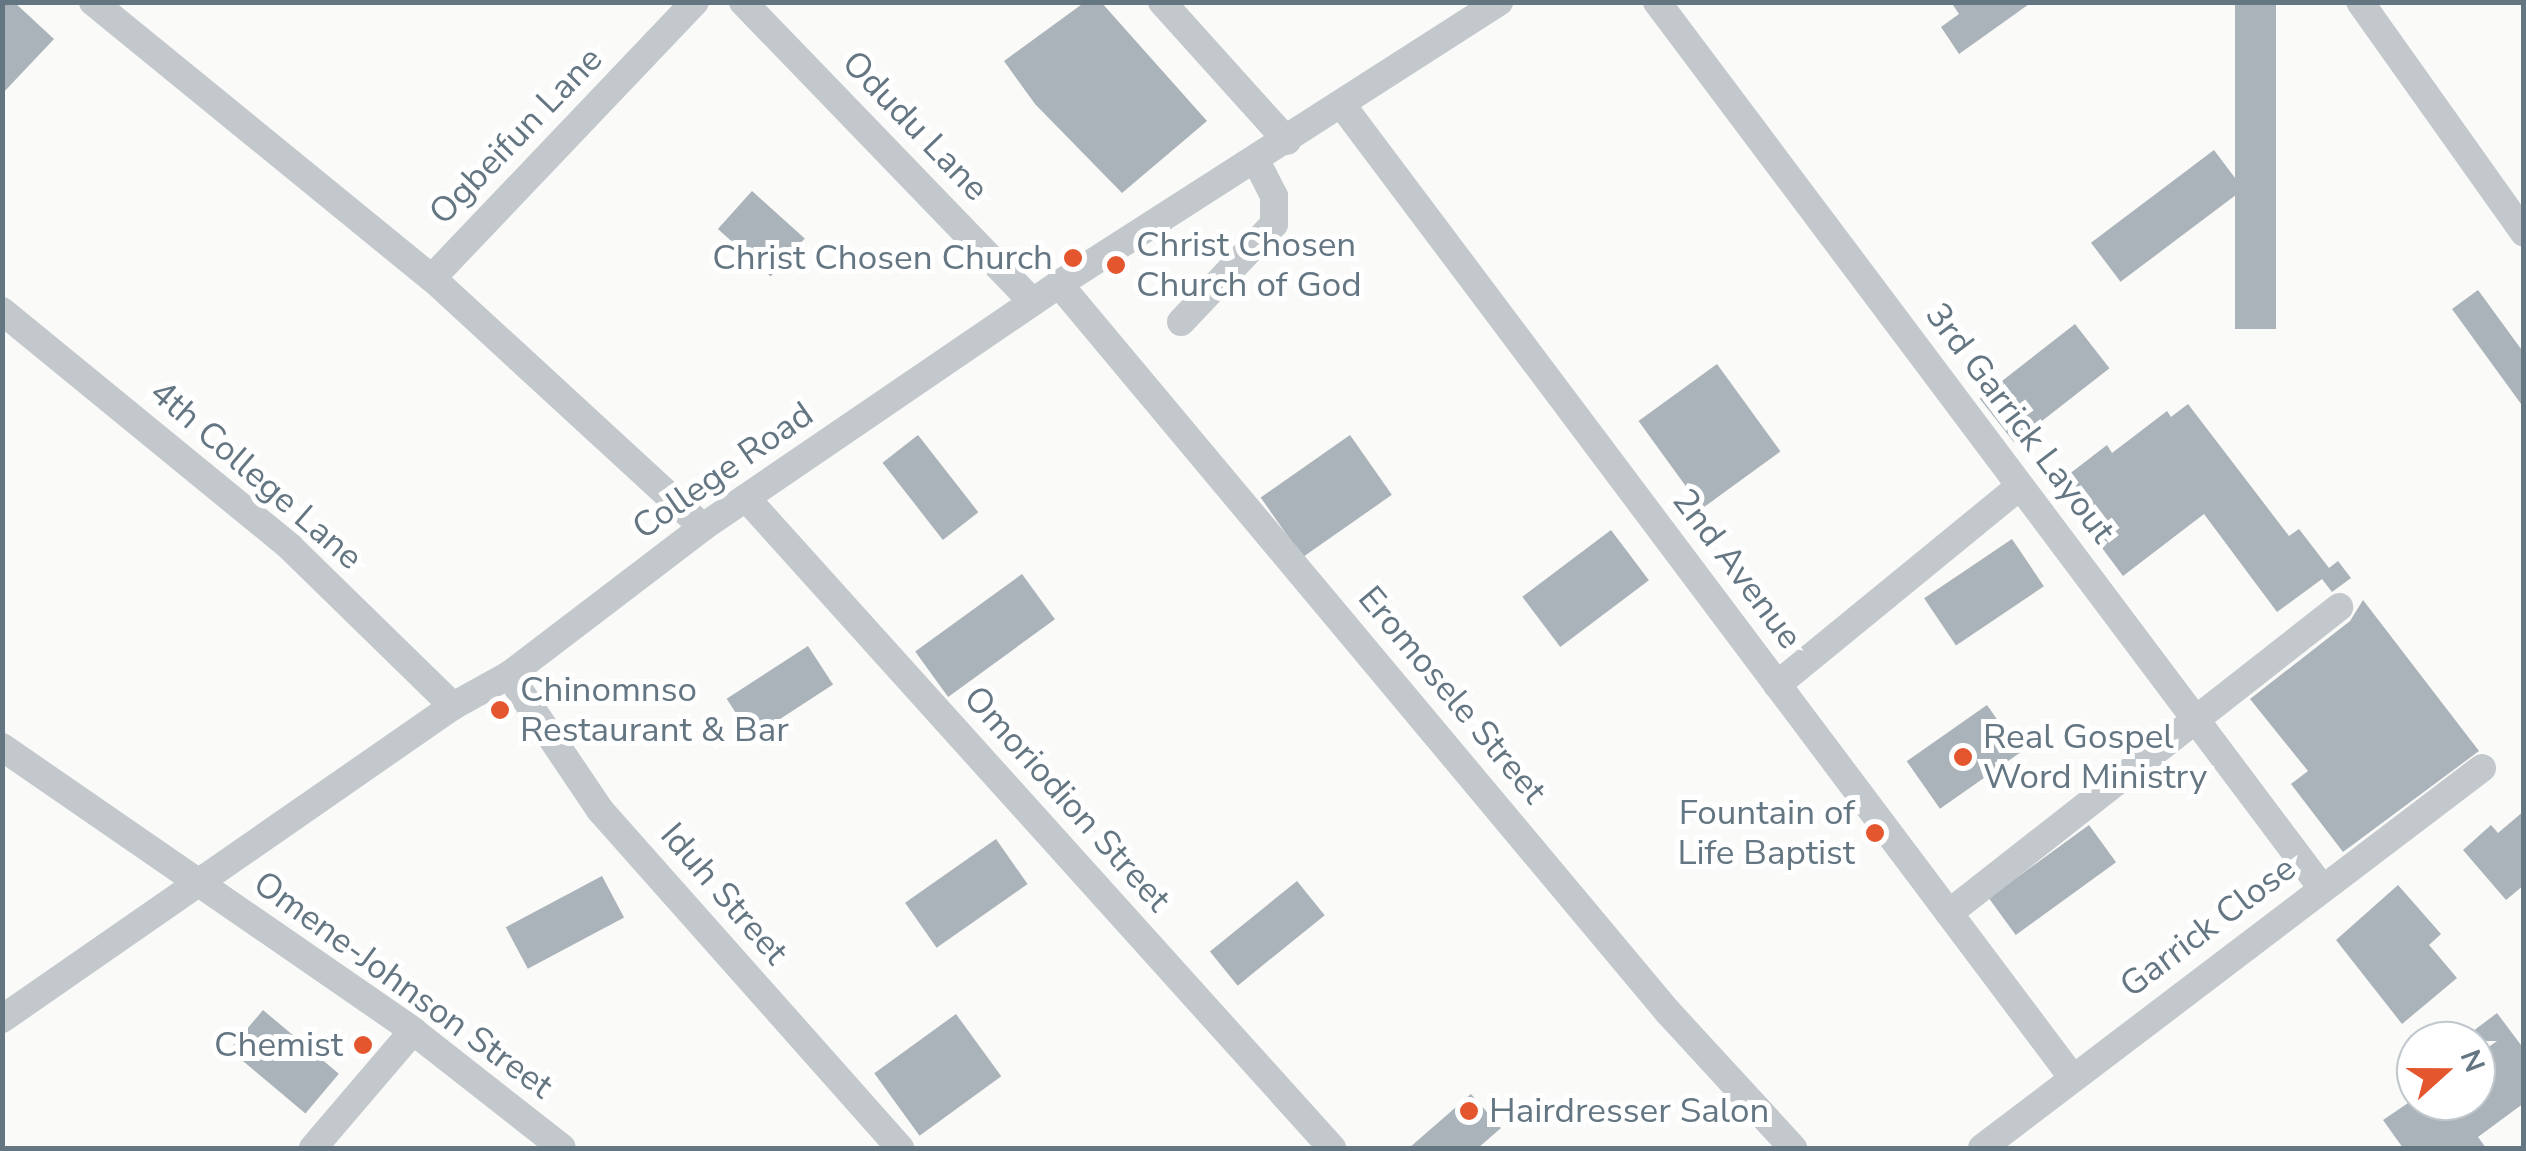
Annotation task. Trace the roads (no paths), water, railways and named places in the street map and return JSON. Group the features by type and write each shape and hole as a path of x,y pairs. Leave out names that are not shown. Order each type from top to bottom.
{"street":[{"path":"93,2 432,278 703,527"},
{"name":"Ogbeifun Lane","path":"432,278 695,2"},
{"name":"Odudu Lane","path":"743,2 1033,302"},
{"path":"1162,2 1287,141"},
{"name":"College Road","path":"2,1020 453,706 509,675 703,527 1059,284 1499,2"},
{"name":"3rd Garrick Layout","path":"1658,2 2322,888"},
{"path":"2360,2 2524,233"},
{"name":"2nd Avenue","path":"1342,105 2072,1077"},
{"path":"1181,322 1274,224 1274,196 1256,161"},
{"name":"Eromosele Street","path":"1059,284 1668,1012 1794,1148"},
{"name":"4th College Lane","path":"2,311 290,547 453,706"},
{"path":"1778,685 2020,486"},
{"name":"Omoriodion Street","path":"746,499 1332,1148"},
{"path":"1949,913 2338,607"},
{"name":"Iduh Street","path":"509,675 600,810 900,1148"},
{"name":"Omene-Johnson Street","path":"2,747 413,1030 562,1148"},
{"name":"Garrick Close","path":"1982,1148 2482,768"},
{"path":"313,1148 413,1030"}],"place":[{"name":"Christ Chosen Church","path":"1073,258"},
{"name":"Christ Chosen Church of God","path":"1116,265"},
{"name":"Chinomnso Restaurant & Bar","path":"500,710"},
{"name":"Real Gospel Word Ministry","path":"1963,757"},
{"name":"Fountain of Life Baptist","path":"1875,833"},
{"name":"Chemist","path":"363,1045"},
{"name":"Hairdresser Salon","path":"1469,1111"}]}
